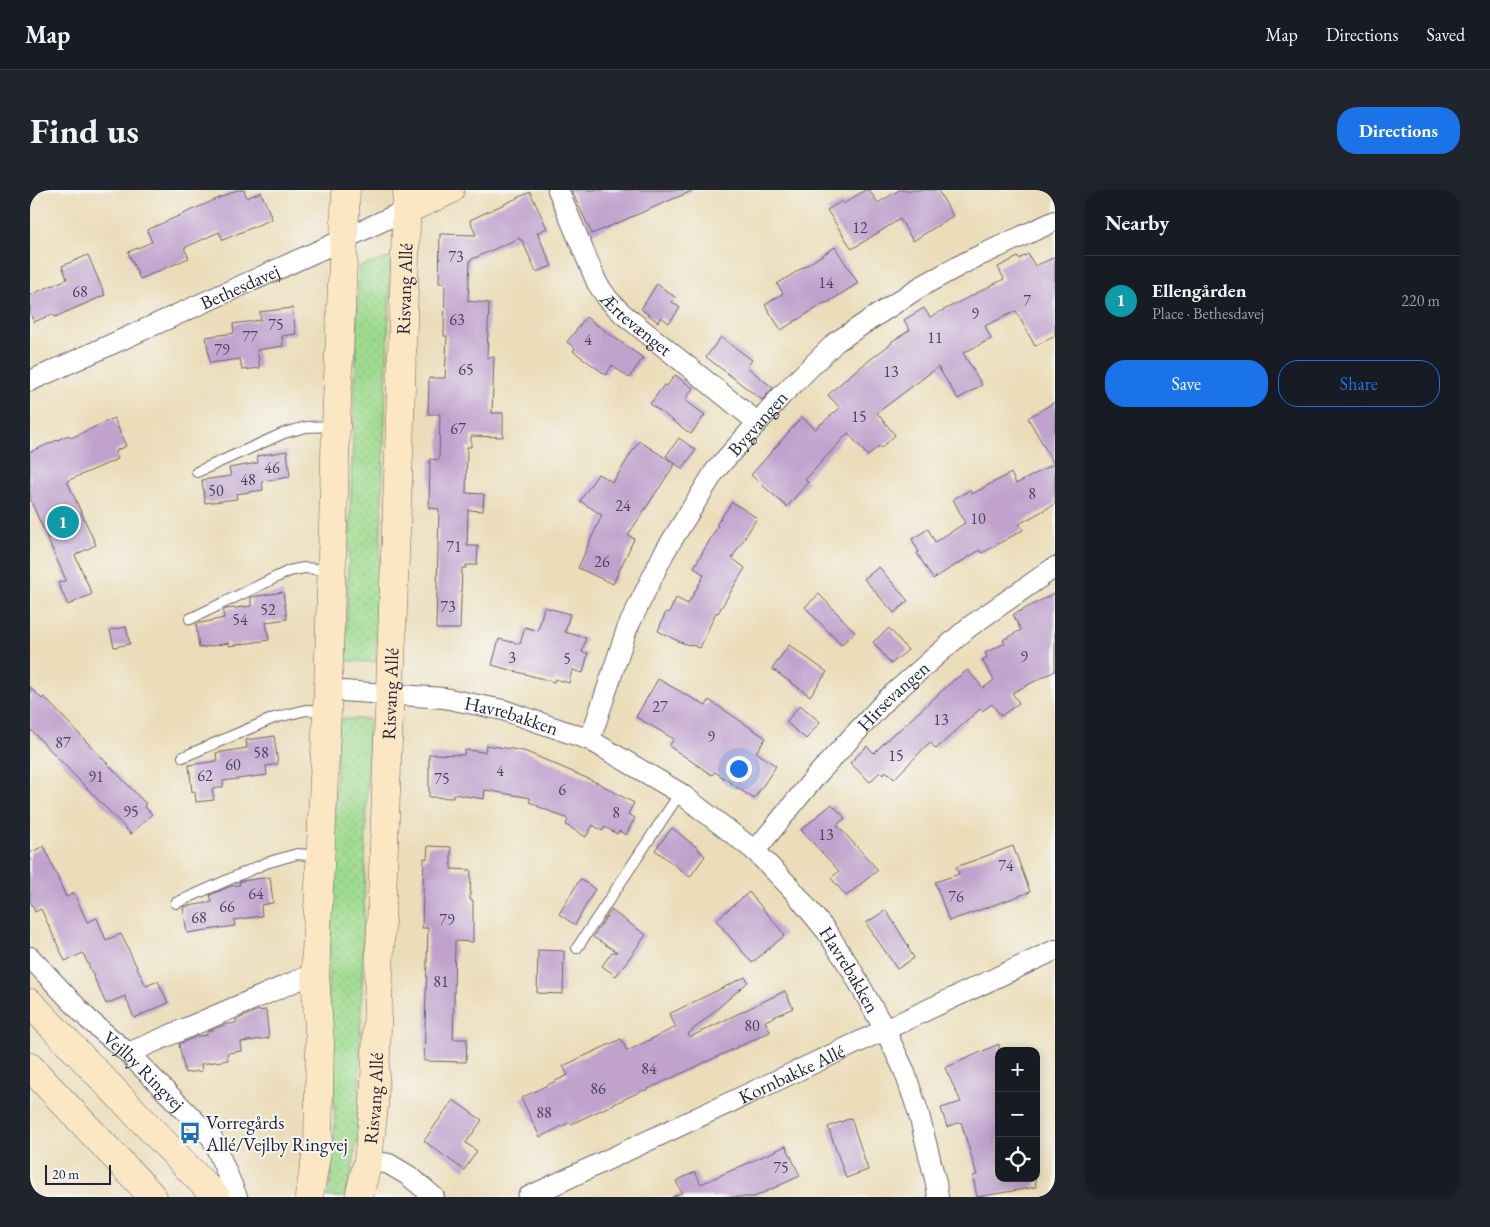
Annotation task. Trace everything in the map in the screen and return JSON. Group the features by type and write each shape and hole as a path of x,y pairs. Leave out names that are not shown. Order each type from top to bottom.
{"street":[{"path":"309,1197 318,1145 320,1042 315,976 346,190"},
{"name":"Bethesdavej","path":"30,381 343,240 406,200 450,190"},
{"name":"Ærtevænget","path":"558,190 597,283 608,299 623,314 757,422"},
{"name":"Risvang Allé","path":"359,1197 368,1160 374,1106 399,452 406,200"},
{"name":"Bygvangen","path":"590,740 627,629 664,553 716,471 757,422 836,342 920,287 968,261 1055,221"},
{"name":"Hirsevangen","path":"755,851 815,777 888,698 968,627 1055,567"},
{"name":"Havrebakken","path":"327,700 390,694 444,698 503,710 590,740 680,793 755,851 790,888 826,932 851,969 885,1030 904,1070 918,1111 938,1197"},
{"name":"Kornbakke Allé","path":"528,1197 1055,950"},
{"name":"Vejlby Ringvej","path":"30,957 88,1018 128,1053 212,1138 237,1197"},
{"path":"128,1053 303,978 315,976"},
{"name":"Vejlby Ringvej","path":"30,1003 216,1197"},
{"path":"30,1068 154,1197"},
{"path":"368,1160 389,1164 409,1176 434,1197"}],"lane":[{"path":"197,472 284,433 306,427 336,426"},
{"path":"190,619 289,571 304,568 332,570"},
{"path":"182,758 274,718 306,710 327,700"},
{"path":"577,948 680,793"},
{"path":"176,903 266,863 297,854 321,856"}],"green space":[{"path":"391,257 376,662 345,661 359,267"},
{"path":"338,719 369,719 358,1134 345,1197 327,1197 331,1178 335,1123 328,996"}],"building":[{"path":"237,190 244,190 247,198 261,192 272,219 223,240 219,232 184,248 189,258 140,279 128,252 152,242 147,230"},
{"path":"571,190 694,190 592,234"},
{"path":"865,190 869,190 878,203 899,190 938,190 953,216 913,241 900,219 852,249 827,210 842,201 843,204"},
{"path":"530,192 547,228 537,233 552,266 536,272 522,240 519,238 470,260 468,301 489,303 487,357 494,357 492,413 503,413 503,437 471,436 471,447 467,447 466,493 484,494 483,511 468,510 467,546 478,546 477,565 466,565 466,568 462,568 460,629 436,629 439,509 429,508 430,459 439,460 440,414 428,414 429,378 445,378 447,336 444,336 445,283 439,283 440,234 476,235 470,220"},
{"path":"835,247 858,283 781,330 765,305 783,293 777,284"},
{"path":"1028,254 1035,266 1055,257 1055,336 1035,346 1016,311 985,326 991,339 963,353 982,385 958,399 938,367 877,413 895,435 881,448 879,446 868,456 848,433 805,480 808,482 787,507 751,475 802,417 815,429 840,408 828,395 891,342 910,330 904,320 924,308 930,317 1004,279 998,267"},
{"path":"88,255 105,295 55,317 53,314 34,322 30,313 30,295 67,279 62,266"},
{"path":"657,284 676,298 672,302 680,308 669,323 661,317 658,322 641,309"},
{"path":"292,308 296,334 282,336 283,346 257,350 260,368 242,370 240,359 210,363 206,337 234,333 233,324 261,320 260,312"},
{"path":"586,317 643,358 629,378 612,365 606,375 573,351 575,348 567,342"},
{"path":"721,337 752,360 747,367 773,388 762,400 706,357"},
{"path":"675,375 693,388 685,400 705,415 691,434 650,404 664,385 667,386"},
{"path":"1055,402 1055,504 1019,524 1023,530 982,553 980,550 933,579 917,553 919,552 912,539 928,529 935,542 965,523 953,499 970,490 972,494 1011,473 1016,484 1054,464 1028,418"},
{"path":"114,418 126,446 115,451 118,459 67,481 96,545 75,555 92,594 68,605 58,583 66,580 30,499 30,452 69,435 71,438"},
{"path":"679,438 696,450 682,469 666,456"},
{"path":"639,441 675,464 628,535 634,539 613,584 578,568 602,515 580,501 598,474 613,482"},
{"path":"287,451 290,477 262,481 263,490 236,494 237,499 205,503 202,480 231,476 229,468 258,463 257,456"},
{"path":"732,502 757,518 732,558 745,568 718,613 716,612 700,648 680,642 658,631 666,612 669,613 676,598 688,604 704,575 694,567 718,526 716,525"},
{"path":"879,567 908,601 894,613 864,579"},
{"path":"283,592 287,619 266,622 269,640 229,646 229,643 199,648 196,624 224,618 223,611 226,609 251,606 251,597"},
{"path":"1055,593 1055,671 1012,693 1019,703 1001,716 992,704 982,711 980,709 936,749 930,742 894,779 886,771 883,775 880,772 870,782 850,763 867,746 874,753 896,731 955,679 968,670 983,688 994,680 982,660 987,657 985,653 1005,643 1003,640 1021,630 1013,615"},
{"path":"819,594 855,632 841,645 805,607"},
{"path":"544,607 570,614 565,632 586,638 582,652 588,653 583,673 572,670 569,683 555,679 554,682 492,665 499,639 520,644 525,627 538,631"},
{"path":"126,627 130,644 114,647 110,630"},
{"path":"889,628 908,650 891,664 873,642"},
{"path":"789,645 827,672 810,696 772,669"},
{"path":"658,679 706,706 709,700 766,738 756,752 776,766 754,799 715,772 712,775 669,746 674,739 636,717"},
{"path":"30,687 42,699 44,697 146,804 144,806 152,814 131,834 30,729"},
{"path":"800,705 820,722 806,739 786,722"},
{"path":"274,736 278,764 266,766 267,775 223,781 223,787 212,789 214,800 196,802 195,791 192,792 189,765 217,761 216,753 247,748 246,740"},
{"path":"486,745 524,751 598,783 634,803 628,814 635,818 626,835 619,831 617,834 605,827 602,831 593,825 586,837 566,825 568,819 529,802 531,798 485,790 484,799 453,794 453,798 429,797 429,754 464,755 465,750 485,752"},
{"path":"832,804 845,818 837,825 878,870 846,896 831,878 839,871 801,830"},
{"path":"672,828 705,856 690,877 655,850"},
{"path":"44,846 66,897 74,893 87,922 97,918 106,940 121,934 146,986 158,981 168,1003 134,1018 125,996 106,1004 83,953 65,961 41,909 35,912 30,900 30,853"},
{"path":"428,846 451,847 451,869 471,870 470,900 473,900 473,942 455,941 453,1039 467,1039 466,1062 424,1061 428,928 422,928 424,858 427,859"},
{"path":"1013,846 1030,892 949,921 935,882 959,874 956,867"},
{"path":"270,877 273,903 261,905 262,916 234,920 235,926 187,933 183,907 212,902 210,895 231,886 240,885 239,882"},
{"path":"580,879 595,889 575,925 559,914"},
{"path":"749,892 785,935 752,963 716,920"},
{"path":"611,910 646,935 616,976 602,966 612,952 617,952 593,937"},
{"path":"886,910 914,958 897,969 866,923"},
{"path":"538,950 564,951 563,994 537,993"},
{"path":"745,977 748,982 688,1034 690,1037 785,991 793,1008 765,1021 770,1032 540,1137 521,1098 568,1075 563,1066 621,1039 627,1051 676,1027 669,1014"},
{"path":"266,1010 269,1038 241,1042 242,1051 227,1053 228,1060 201,1064 202,1071 185,1073 179,1044 198,1036 207,1035 207,1032 224,1025 236,1023 236,1020 256,1011"},
{"path":"999,1044 999,1047 995,1047 995,1182 1035,1182 1036,1187 977,1197 973,1176 977,1175 961,1122 947,1127 941,1108 961,1102 945,1068"},
{"path":"453,1100 482,1120 466,1143 477,1151 464,1170 424,1141"},
{"path":"851,1118 868,1170 846,1178 828,1127"},
{"path":"786,1146 800,1176 754,1197 672,1197 682,1193 676,1181 695,1172 701,1184"}],"place":[{"name":"Ellengården","path":"63,522"},
{"name":"Vorregårds Allé/Vejlby Ringvej","path":"190,1133"}]}
